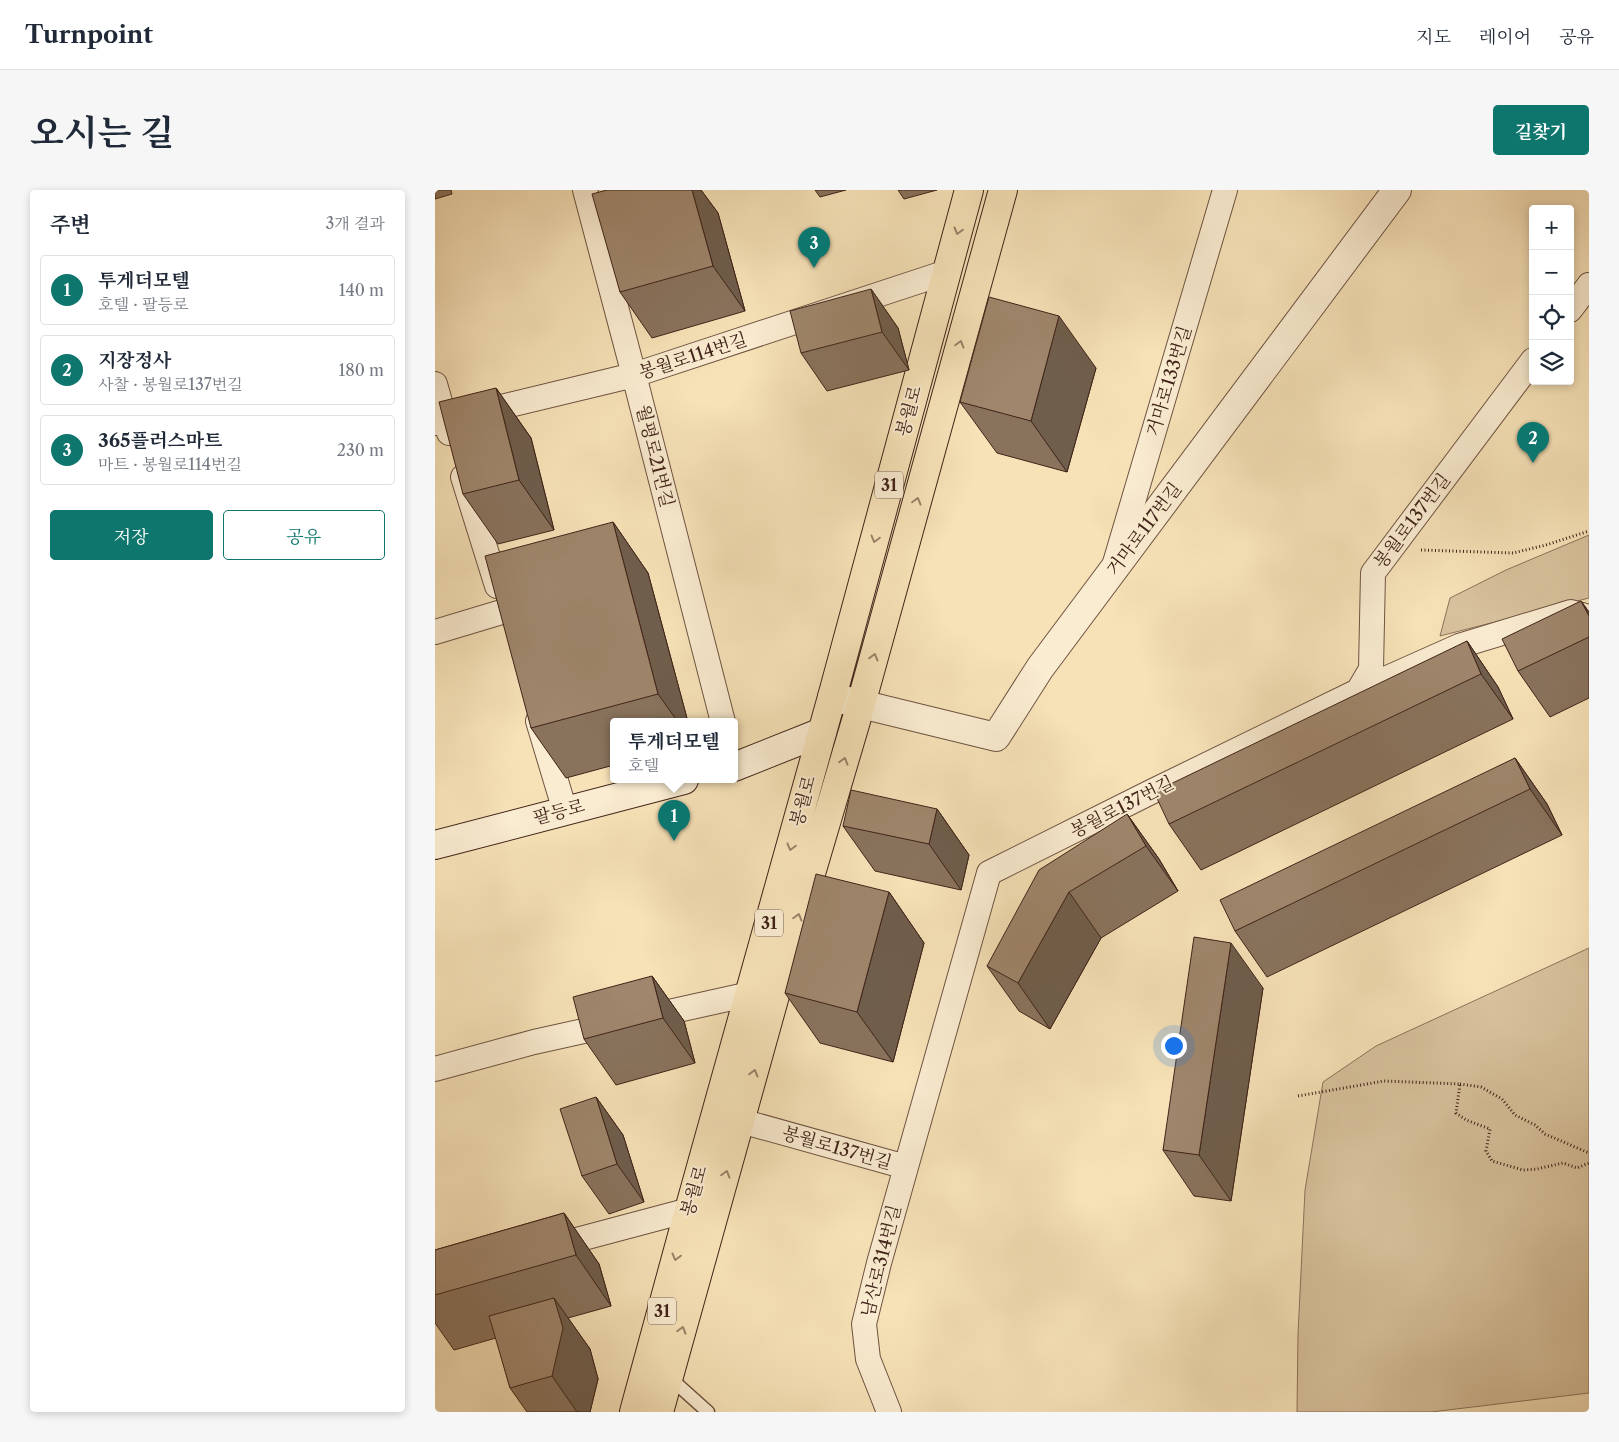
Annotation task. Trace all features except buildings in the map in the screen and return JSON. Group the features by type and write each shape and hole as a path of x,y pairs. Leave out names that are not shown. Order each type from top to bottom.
{"main road":[{"name":"봉월로","path":"634,1412 689,1210 728,1117 750,994 969,190"},
{"path":"659,1412 669,1377 728,1117 776,992 861,704 1003,190"}],"street":[{"name":"월평로21번길","path":"585,190 635,375 722,718"},
{"name":"거마로133번길","path":"1112,572 1225,190"},
{"name":"거마로117번길","path":"832,697 995,737 1040,668 1397,190"},
{"name":"봉월로114번길","path":"440,421 635,375 947,272"},
{"path":"1574,305 1589,285"},
{"name":"봉월로137번길","path":"728,1117 906,1167 989,874 1153,790 1357,692 1371,669 1373,573 1529,365"},
{"path":"435,384 440,421 508,621 435,632"},
{"path":"1357,692 1459,646 1571,612 1589,617"},
{"path":"531,697 565,811"},
{"path":"738,764 822,732"},
{"name":"팔등로","path":"435,845 672,783"},
{"path":"435,1069 534,1042 750,994"},
{"name":"남산로314번길","path":"889,1412 868,1359 865,1324 879,1263 906,1167"},
{"path":"529,1252 689,1210"}],"lane":[{"path":"669,1377 707,1412"}],"path":[{"path":"1380,563 1423,549 1513,553 1589,531"},
{"path":"1298,1096 1384,1081 1460,1084 1481,1087 1502,1099 1515,1115 1535,1125 1545,1134 1589,1153"},
{"path":"1460,1084 1456,1112 1466,1120 1490,1129 1486,1151 1492,1161 1523,1170 1563,1164 1577,1168 1589,1163"}],"shaded area":[{"path":"1589,535 1589,598 1440,636 1450,598 1506,570"},
{"path":"1589,948 1589,1393 1431,1412 1297,1412 1298,1334 1305,1190 1323,1082 1376,1046"}],"place":[{"name":"365플러스마트","path":"814,268"},
{"name":"지장정사","path":"1533,463"},
{"name":"투게더모텔","path":"674,841"}]}
